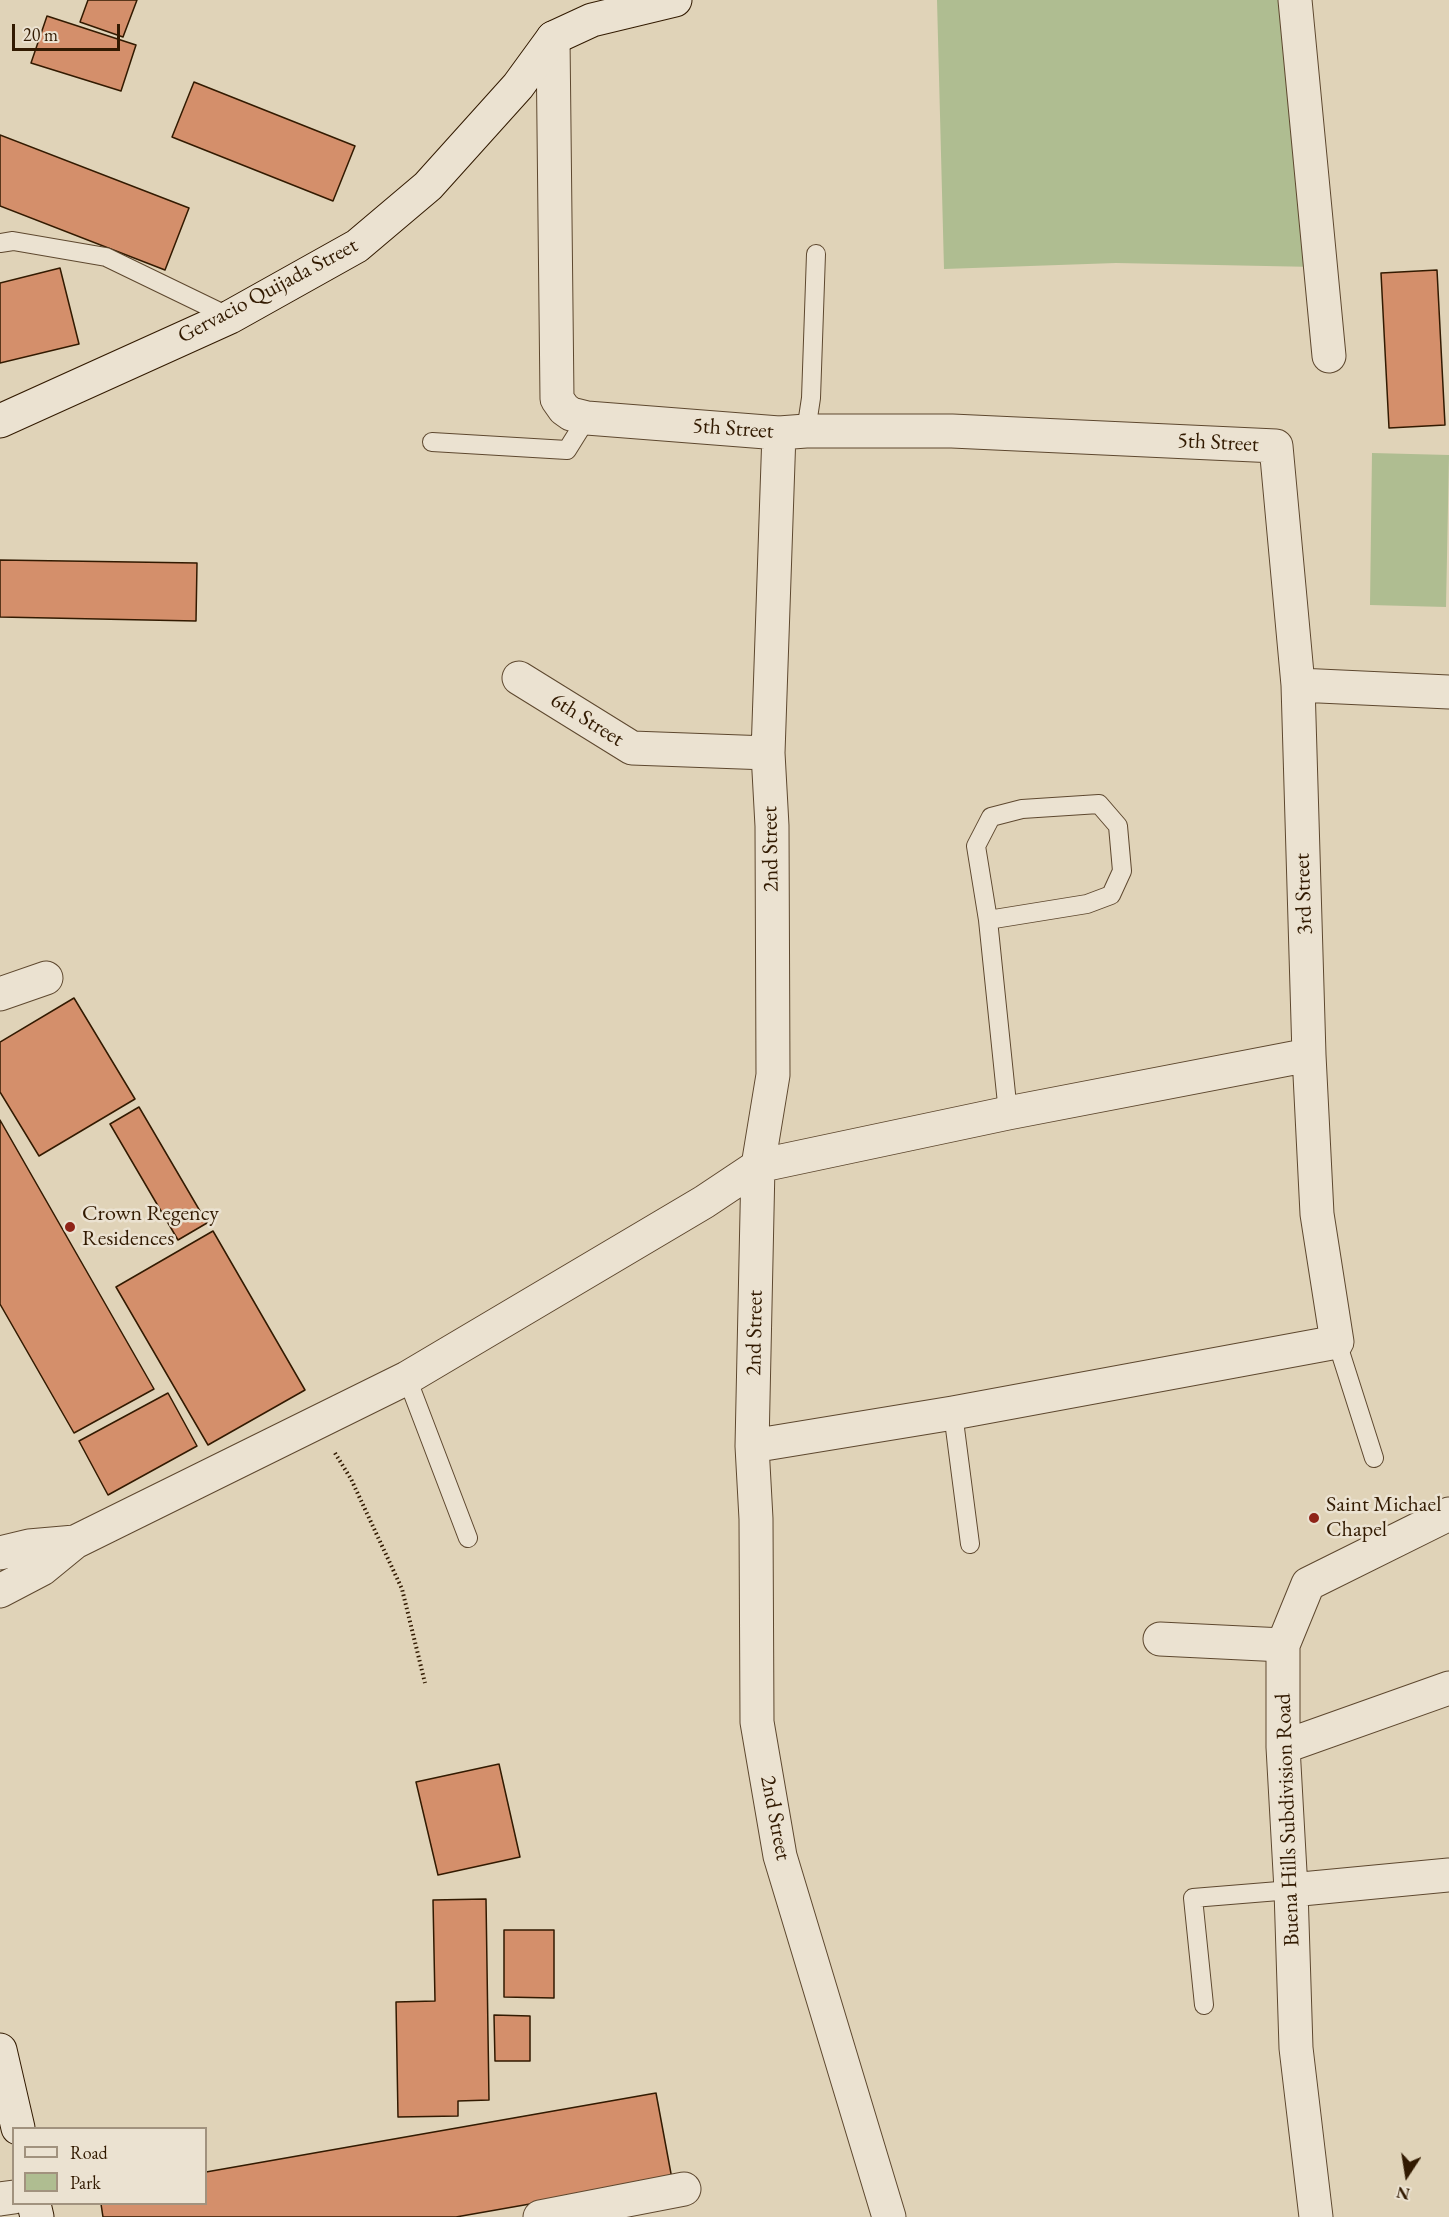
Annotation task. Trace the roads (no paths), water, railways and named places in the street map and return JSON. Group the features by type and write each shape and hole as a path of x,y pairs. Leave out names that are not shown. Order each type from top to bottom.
{"street":[{"name":"Gervacio Quijada Street","path":"0,421 230,317 357,246 428,186 518,87 553,38 592,20 675,0"},
{"path":"1295,0 1329,356"},
{"name":"5th Street","path":"553,38 557,399 571,414 587,418 793,432 952,431 1276,446"},
{"name":"2nd Street","path":"793,432 768,753 772,826 773,1075 759,1166 752,1446 756,1519 757,1722 784,1867 889,2217"},
{"name":"3rd Street","path":"1276,446 1298,685 1309,1055 1317,1214 1337,1342"},
{"name":"6th Street","path":"519,678 633,748 768,753"},
{"path":"1298,685 1449,692"},
{"path":"0,994 46,978"},
{"path":"0,1591 42,1569 75,1542 407,1378 704,1203 759,1166 1008,1113 1309,1055"},
{"path":"752,1446 953,1413 1337,1342"},
{"name":"Buena Hills Subdivision Road","path":"1316,2217 1296,2048 1291,1890 1283,1747 1283,1645 1308,1584 1449,1514"},
{"path":"0,1553 29,1546 75,1542"},
{"path":"1160,1639 1283,1645"},
{"path":"1283,1747 1449,1688"},
{"path":"1291,1890 1449,1875"},
{"path":"0,2050 4,2084 18,2127"},
{"path":"540,2217 684,2189"}],"lane":[{"path":"0,243 13,241 106,257 230,317"},
{"path":"793,432 811,398 816,254"},
{"path":"432,442 567,450 587,418"},
{"path":"988,920 1087,904 1112,895 1122,871 1118,826 1100,804 1022,809 991,817 976,846 988,920 1008,1113"},
{"path":"1337,1342 1374,1458"},
{"path":"407,1378 468,1538"},
{"path":"953,1413 970,1544"},
{"path":"1204,2005 1192,1898 1291,1890"}],"place":[{"name":"Crown Regency Residences","path":"70,1227"},
{"name":"Saint Michael Chapel","path":"1314,1518"}]}
